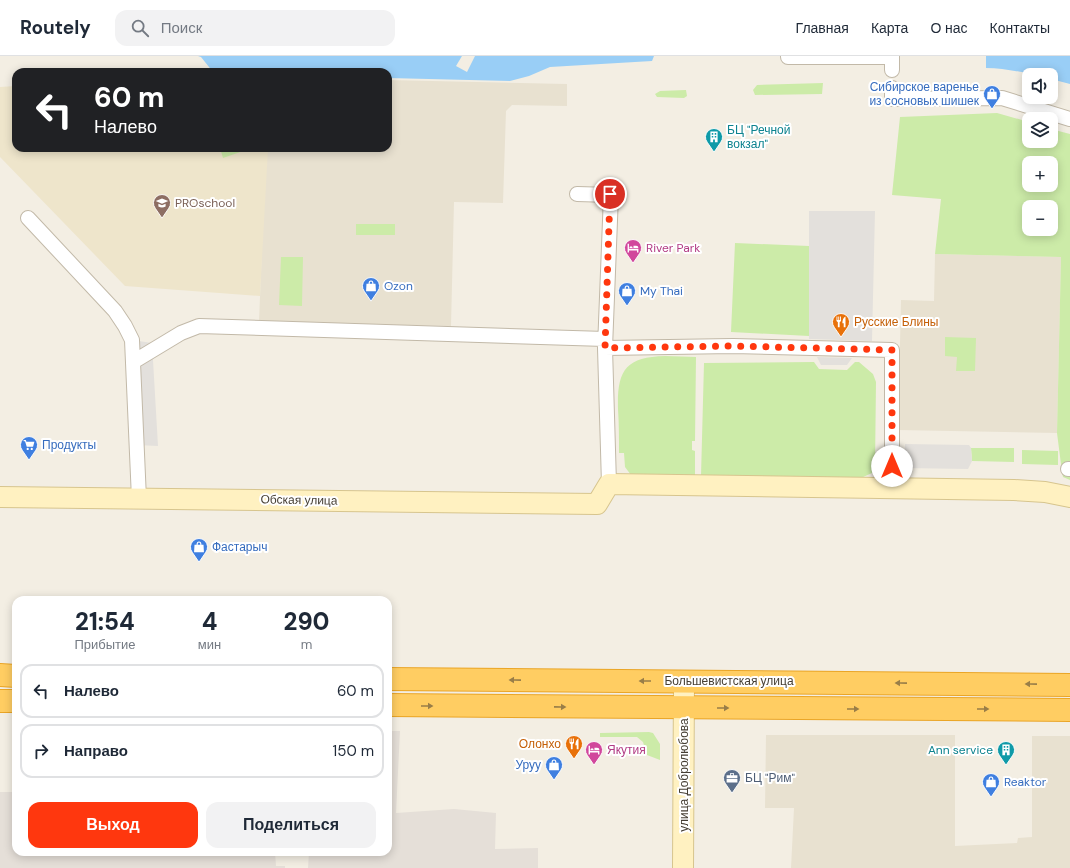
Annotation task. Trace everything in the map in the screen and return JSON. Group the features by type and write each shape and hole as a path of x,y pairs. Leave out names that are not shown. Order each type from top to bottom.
{"highway":[{"path":"0,675 12,676"},
{"name":"Большевистская улица","path":"392,679 1070,685"},
{"path":"0,701 12,701"},
{"path":"392,705 1070,710"}],"street":[{"path":"788,57 892,57 892,70"},
{"path":"892,88 892,100 1002,98 1070,118"},
{"path":"577,194 610,194 605,344 609,484 892,487 1045,492 1070,497"},
{"path":"28,218 120,317 132,340 139,499"},
{"path":"133,362 181,333 199,326 605,344 892,350 892,487"},
{"name":"Обская улица","path":"0,497 597,504 609,484"},
{"name":"улица Добролюбова","path":"683,868 684,681"}],"shaded area":[{"path":"392,80 567,84 567,106 512,105 506,111 503,203 454,202 451,326 259,322 266,152 392,152"},
{"name":"PROschool","path":"12,86 12,152 268,152 260,296 125,286 0,157 0,87"},
{"path":"809,211 875,211 872,341 809,339"},
{"path":"935,254 1061,257 1057,433 898,430 901,300 934,301"},
{"path":"132,340 152,343 158,446 137,445"},
{"path":"817,357 852,358 847,365 821,365"},
{"path":"905,444 969,445 971,448 972,461 968,469 904,468"},
{"path":"392,731 400,731 396,813 454,809 496,813 495,849 538,848 538,868 308,868 309,856 392,856"},
{"path":"766,735 955,735 955,846 1017,843 1018,838 1032,837 1032,736 1070,736 1070,868 791,868 794,808 765,808"},
{"path":"0,792 12,792 12,856 275,856 276,866 285,866 285,868 0,868"}],"green space":[{"path":"823,83 822,94 755,95 753,90 757,85"},
{"path":"686,90 687,96 684,98 657,97 655,94 660,91"},
{"path":"997,113 1022,120 1022,148 1058,148 1058,131 1070,134 1070,480 1063,477 1057,433 1061,257 935,254 941,199 892,195 900,117"},
{"path":"221,152 240,152 223,158"},
{"path":"356,224 395,224 395,235 356,235"},
{"path":"735,243 809,246 809,336 731,332"},
{"path":"281,257 303,257 302,306 279,305"},
{"path":"945,337 976,338 975,371 956,371 957,357 945,356"},
{"path":"665,356 696,357 695,441 692,441 692,450 695,451 695,475 631,475 625,467 624,453 619,453 619,385 626,369 632,363 641,359"},
{"path":"814,362 819,369 847,370 855,362 859,362 873,374 876,382 875,466 872,473 861,478 701,476 704,363"},
{"path":"971,448 1014,448 1014,462 972,461"},
{"path":"1022,450 1058,451 1058,465 1022,464"},
{"path":"600,733 653,733 660,744 660,760 647,755 643,742 637,737 600,737"}],"water":[{"path":"198,56 654,56 652,61 550,67 529,76 510,81 392,78 392,68 210,68 201,57"},
{"path":"986,56 1070,56 1070,84 1058,81 1058,68 1022,68 1022,72 986,68"}],"pier":[{"path":"462,56 475,56 467,72 456,66"}],"place":[{"name":"Сибирское варенье из сосновых шишек","path":"992,109"},
{"name":"БЦ \"Речной вокзал\"","path":"714,152"},
{"name":"PROschool","path":"162,218"},
{"name":"River Park","path":"633,263"},
{"name":"Ozon","path":"371,301"},
{"name":"My Thai","path":"627,306"},
{"name":"Русские Блины","path":"841,337"},
{"name":"Продукты","path":"29,460"},
{"name":"Фастарыч","path":"199,562"},
{"name":"Олонхо","path":"574,759"},
{"name":"Якутия","path":"594,765"},
{"name":"Ann service","path":"1006,765"},
{"name":"Уруу","path":"554,780"},
{"name":"БЦ \"Рим\"","path":"732,793"},
{"name":"Reaktor","path":"991,797"}],"route":[{"path":"610,194 605,348 733,346 892,350 892,466"}]}
